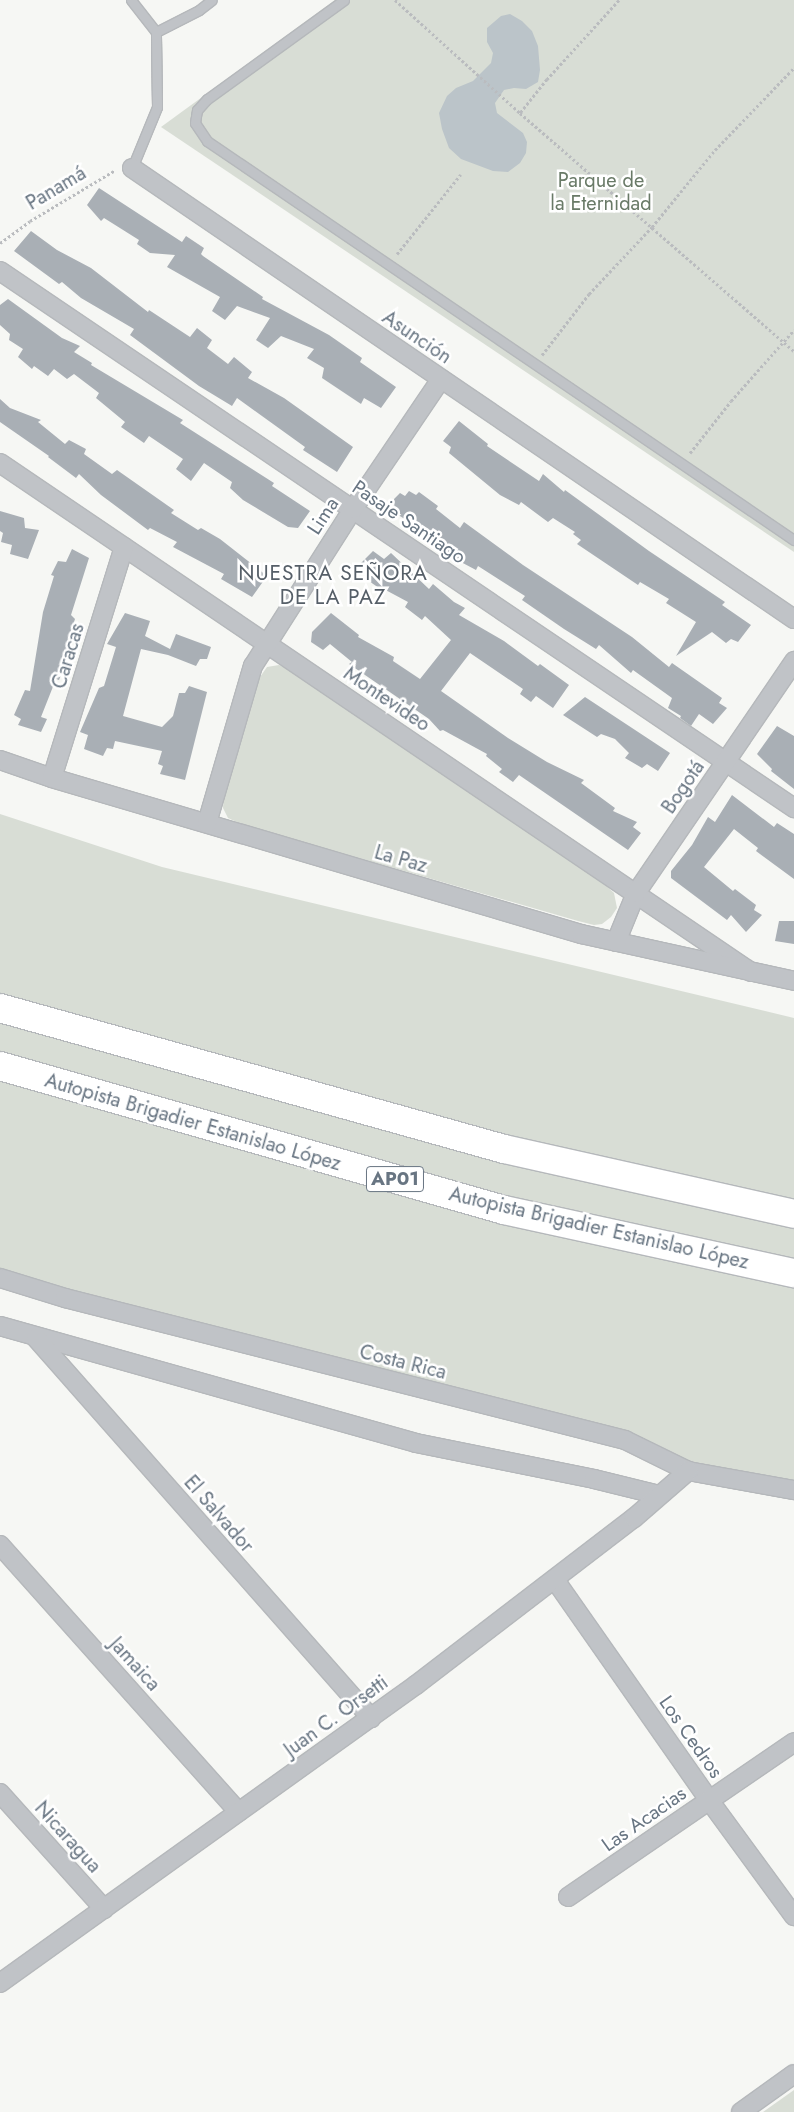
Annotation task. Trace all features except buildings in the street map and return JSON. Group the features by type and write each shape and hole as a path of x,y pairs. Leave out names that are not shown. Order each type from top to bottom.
{"highway":[{"path":"0,1008 504,1150 794,1214"},
{"name":"Autopista Brigadier Estanislao López","path":"0,1066 504,1210 794,1273"}],"street":[{"name":"Asunción","path":"132,168 794,619"},
{"name":"Pasaje Santiago","path":"0,271 794,808"},
{"name":"Lima","path":"207,824 254,666 266,644 353,509 441,380"},
{"name":"Montevideo","path":"0,463 750,972"},
{"name":"Caracas","path":"52,778 124,547"},
{"name":"Bogotá","path":"616,942 636,893 794,661"},
{"name":"La Paz","path":"0,760 52,778 581,934 794,981"},
{"name":"Costa Rica","path":"0,1278 66,1298 625,1440 688,1471 794,1490"},
{"path":"0,1326 36,1338 416,1443 594,1479 659,1495"},
{"name":"El Salvador","path":"36,1338 371,1718"},
{"name":"Juan C. Orsetti","path":"0,1983 371,1718 555,1580 634,1518 688,1471"},
{"name":"Jamaica","path":"0,1545 239,1812"},
{"name":"Los Cedros","path":"555,1580 709,1800 794,1916"},
{"name":"Las Acacias","path":"568,1897 794,1742"},
{"name":"Nicaragua","path":"0,1793 104,1909"},
{"path":"741,2112 794,2074"}],"lane":[{"path":"131,0 156,32 157,107 132,168"},
{"path":"195,0 199,10"},
{"path":"156,32 199,10 212,0"},
{"path":"344,0 207,98 197,110 195,123 207,141 794,540"}],"path":[{"path":"395,0 520,113 794,351"},
{"path":"520,113 547,79 619,0"},
{"path":"535,364 589,294 652,227 716,150 794,68"},
{"name":"Panamá","path":"0,244 30,221 113,171 132,168"},
{"path":"388,264 461,174"},
{"path":"681,463 731,401 785,343 794,330"}],"green space":[{"name":"Parque de la Eternidad","path":"335,0 794,0 794,552 161,127"},
{"path":"279,665 292,671 601,881 614,893 617,908 611,917 602,924 594,925 578,921 241,824 228,818 223,808 224,794 260,677 267,667"},
{"path":"0,814 162,867 794,1018 794,1490 688,1471 625,1440 0,1278"},
{"path":"794,2090 794,2112 763,2112"}],"shaded area":[{"path":"510,14 522,21 532,31 538,46 540,70 538,82 526,89 514,88 504,90 495,103 497,113 523,133 527,142 526,153 520,163 508,172 493,171 461,159 449,148 442,129 439,113 447,96 456,88 473,81 491,63 493,53 487,42 487,28 501,16"}],"district":[{"name":"NUESTRA SEÑORA DE LA PAZ","path":"333,585"}]}
